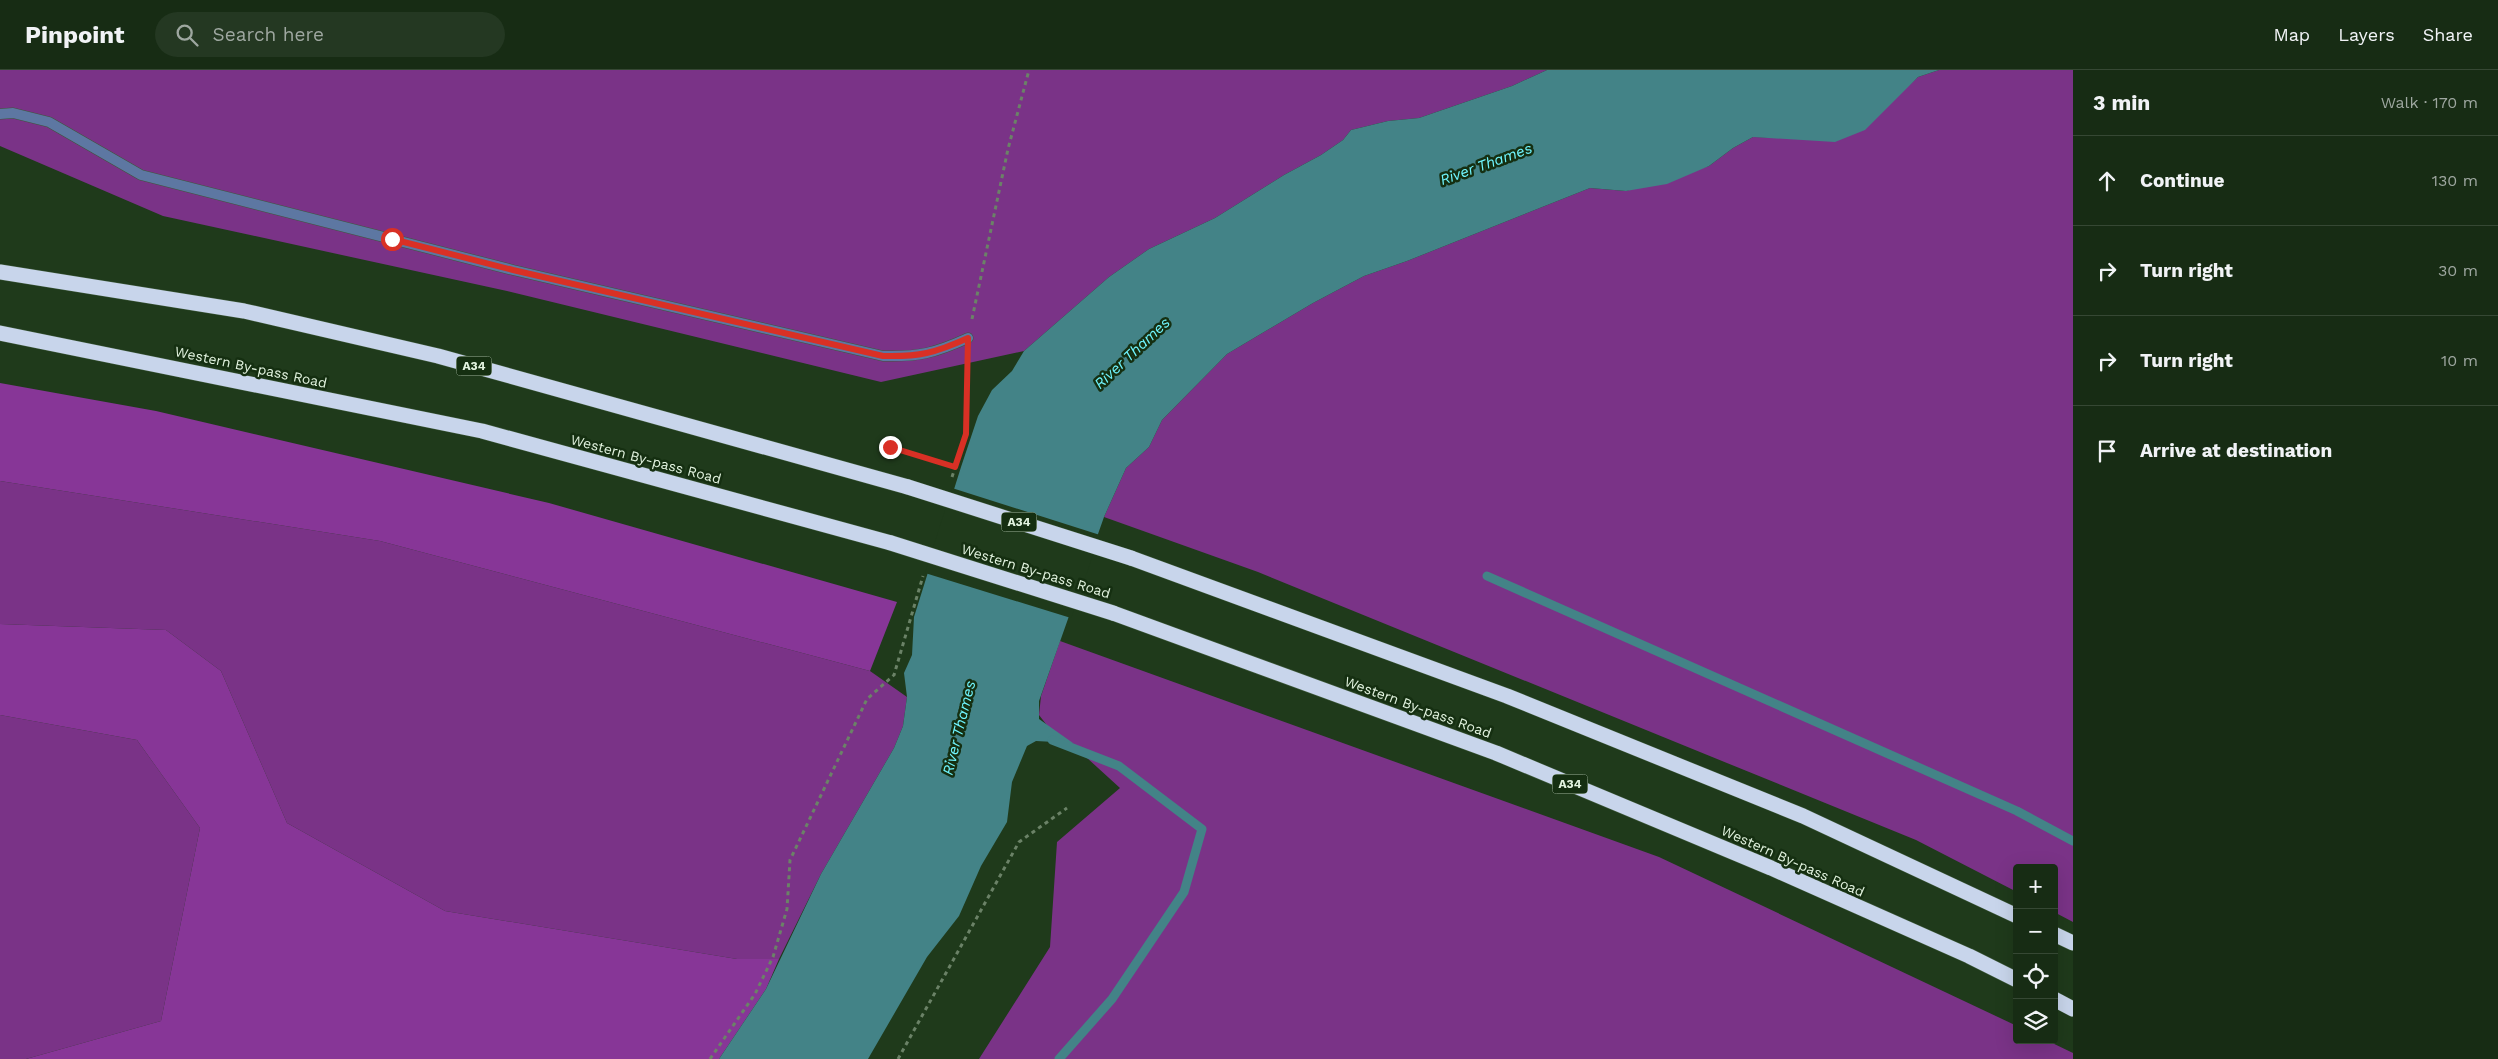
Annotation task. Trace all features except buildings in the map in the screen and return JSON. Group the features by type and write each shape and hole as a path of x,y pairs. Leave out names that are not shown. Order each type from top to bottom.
{"highway":[{"name":"A34","path":"0,272 244,310 438,356 908,487 1131,558 1507,696 1802,816 2013,914"},
{"name":"Western By-pass Road","path":"0,333 482,431 891,543 1113,613 1496,753 1772,868 1969,956 2013,978"},
{"path":"2058,936 2073,943"},
{"path":"2058,1001 2073,1008"}],"lane":[{"path":"0,114 13,113 49,122 141,175 513,270 883,356 911,357 938,352 968,338"}],"path":[{"path":"890,447 955,467 966,434 968,338 1008,148 1029,70"},
{"path":"710,1059 755,994 773,957 787,909 790,860 867,699 894,675 913,609"},
{"path":"898,1059 1019,842 1067,808"}],"shaded area":[{"path":"0,70 1547,70 1512,86 1419,118 1388,121 1351,130 1343,140 1321,155 1284,175 1215,218 1149,249 1109,277 1024,351 881,382 507,291 163,216 0,146"},
{"path":"1939,70 2073,70 2073,922 2058,914 2058,864 2013,864 2013,890 1916,840 1258,572 1104,517 1126,468 1149,447 1162,420 1227,354 1313,303 1364,276 1407,261 1590,188 1626,191 1709,166 1733,148 1753,137 1790,138 1895,98 1918,77"},
{"path":"0,383 156,411 549,503 897,602 870,671 380,541 0,481"},
{"path":"0,481 380,541 870,671 907,697 903,726 894,748 821,874 779,959 737,959 445,911 287,823 221,671 166,630 0,624"},
{"path":"0,624 166,630 221,671 287,823 445,911 737,959 779,959 766,989 719,1059 26,1059 161,1021 200,828 137,740 0,715"},
{"path":"1060,641 1659,857 2013,1024 2013,1044 2054,1044 2073,1053 2073,1059 979,1059 1050,947 1057,842 1120,788 1075,747 1049,728 1039,715 1041,696"},
{"path":"0,715 137,740 200,828 161,1021 26,1059 0,1059"}],"water":[{"name":"River Thames","path":"1547,70 1939,70 1918,77 1865,130 1835,142 1753,137 1733,148 1709,166 1667,184 1626,191 1590,188 1407,261 1364,276 1313,303 1227,354 1162,420 1149,447 1126,468 1104,517 1039,701 1039,719 1073,743 1036,741 1027,746 1012,782 1007,822 981,866 959,916 927,957 868,1059 719,1059 766,989 821,874 894,748 903,726 907,697 904,673 912,655 914,617 961,467 978,416 992,390 1012,371 1024,351 1109,277 1149,249 1215,218 1284,175 1321,155 1343,140 1351,130 1388,121 1419,118 1512,86"}],"pier":[{"path":"952,488 1100,535 1071,618 925,573"}],"waterway":[{"path":"1487,576 2017,811 2073,841"},
{"path":"1052,740 1119,766 1202,829 1184,892 1112,999 1059,1059"}],"route":[{"path":"392,239 513,270 883,356 911,357 938,352 968,338 966,434 955,467 890,447"}]}
